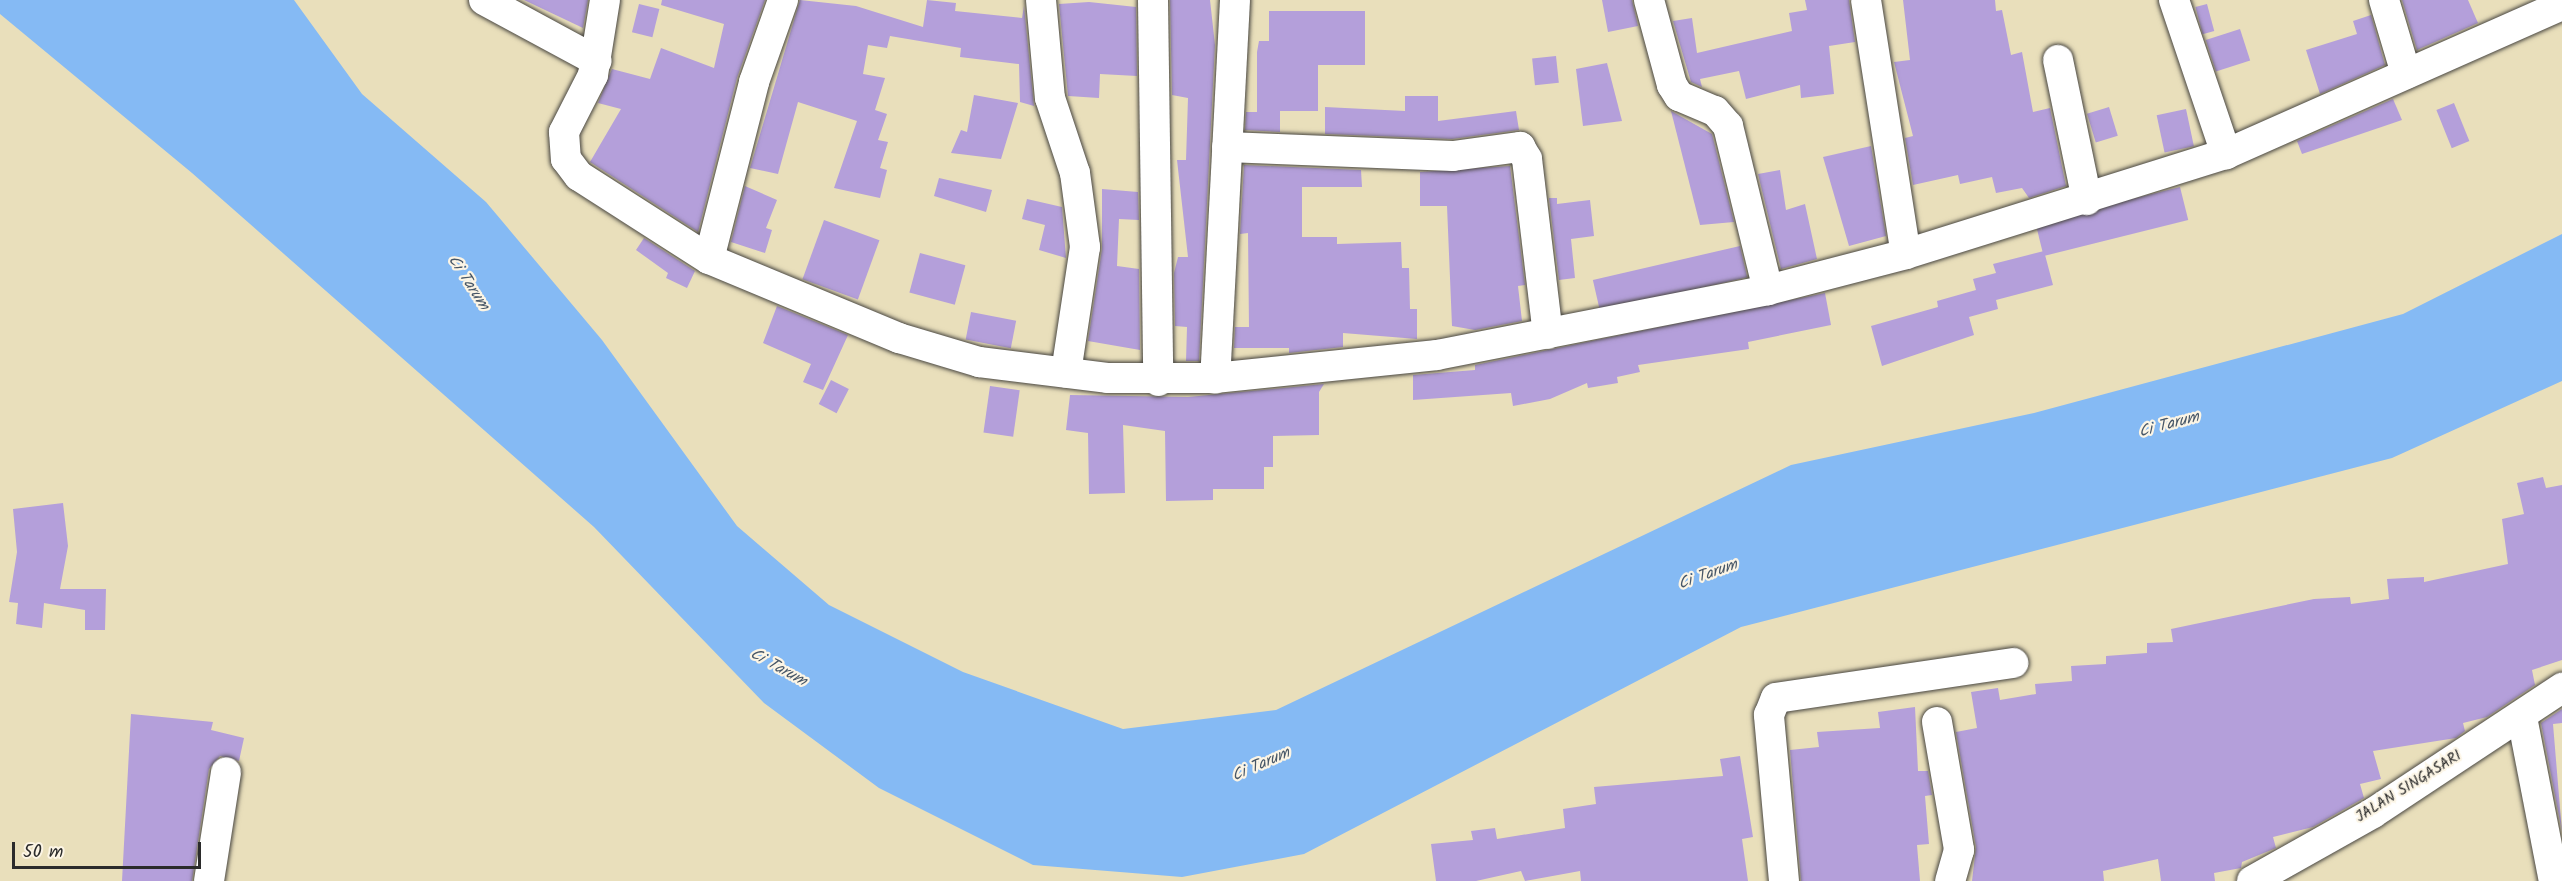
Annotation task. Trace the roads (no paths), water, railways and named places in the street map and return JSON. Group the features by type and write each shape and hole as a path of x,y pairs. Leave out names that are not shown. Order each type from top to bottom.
{"street":[{"path":"484,0 597,61"},
{"path":"605,0 597,61 564,132 566,159 579,176 709,259 899,338 979,362 1158,381 1215,378 1437,355 1768,290 1905,255 2087,200 2226,154 2562,5"},
{"path":"709,259 754,82 783,0"},
{"path":"1041,0 1050,98 1075,173 1085,248 1066,373"},
{"path":"1153,0 1158,381"},
{"path":"1215,378 1235,0"},
{"path":"1648,0 1675,91 1715,111 1728,126 1768,290"},
{"path":"1866,0 1905,255"},
{"path":"2174,0 2226,154"},
{"path":"2384,0 2406,74"},
{"path":"2058,60 2087,200"},
{"path":"1227,147 1453,156 1520,147 1527,159 1548,334"},
{"path":"1784,881 1769,715 1776,698 2013,663"},
{"name":"JALAN SINGASARI","path":"2252,881 2373,813 2522,717 2562,688"},
{"path":"2522,717 2554,881"},
{"path":"1937,722 1959,850 1950,881"},
{"path":"209,881 226,772"}],"water":[{"name":"Ci Tarum","path":"0,0 294,0 362,94 486,202 602,340 737,526 829,605 963,672 1123,729 1276,710 1791,465 2034,413 2403,314 2562,234 2562,381 2392,458 1741,627 1304,854 1182,877 1033,865 879,788 764,703 594,527 192,173 0,14"}]}
